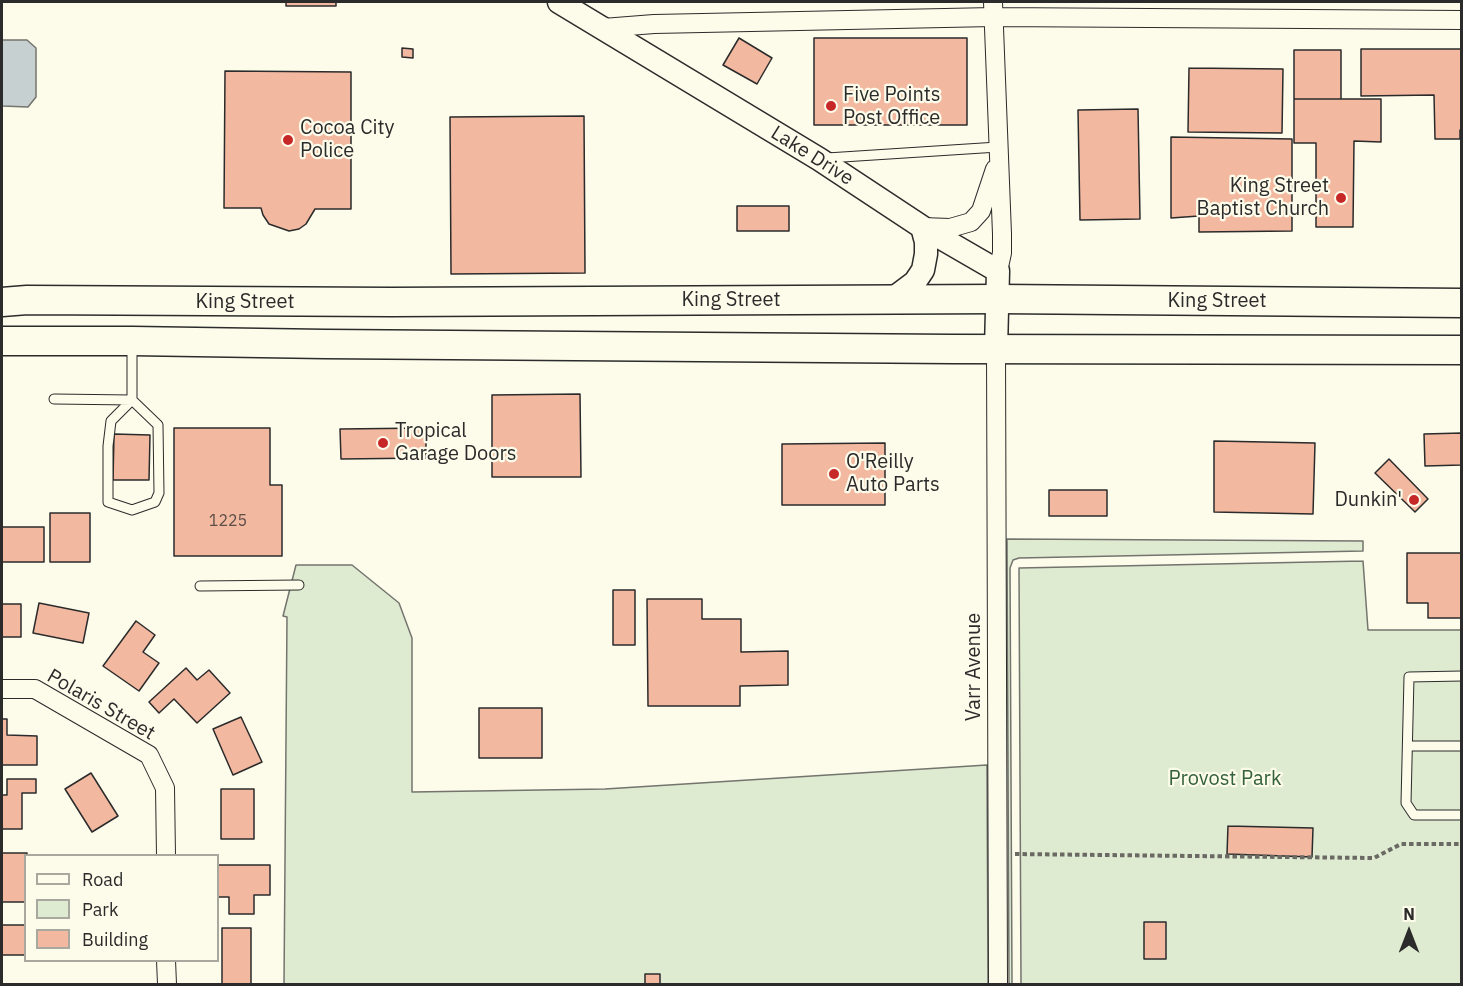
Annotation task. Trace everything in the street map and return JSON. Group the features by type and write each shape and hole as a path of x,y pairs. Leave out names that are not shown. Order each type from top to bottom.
{"main road":[{"name":"King Street","path":"2,302 27,300 128,302 891,300 998,285 1461,303"},
{"path":"2,324 78,325 128,302"},
{"name":"King Street","path":"2,341 996,349 1461,350"}],"street":[{"name":"Lake Drive","path":"559,2 583,12 603,28 819,159 922,227 998,285"},
{"path":"603,28 993,9 1461,20"},
{"path":"993,9 1002,253 998,285 996,349"},
{"path":"891,300 915,282 923,270 926,242 922,227 950,228 971,222 981,211 998,153"},
{"name":"Varr Avenue","path":"996,349 998,984"},
{"name":"Polaris Street","path":"2,689 35,689 149,755 165,788 166,854"},
{"path":"166,962 166,984"}],"lane":[{"path":"819,159 998,153"},
{"path":"54,399 132,400 158,425 159,493 155,502 132,510 108,502 108,446 111,421 132,400 132,341"},
{"path":"200,586 299,585"},
{"path":"1461,676 1409,677 1406,803 1414,815 1461,815"},
{"path":"1408,746 1461,746"}],"path":[{"path":"1015,854 1374,858 1401,844 1461,844"}],"green space":[{"path":"1007,539 1363,541 1363,551 1019,558 1013,560 1010,568 1012,984 1009,984"},
{"name":"Provost Park","path":"1363,561 1368,630 1461,630 1461,984 1021,984 1019,568"},
{"path":"296,565 352,565 399,603 412,638 412,792 605,789 987,765 988,984 284,984 287,617 283,616"}],"shaded area":[{"path":"2,40 27,40 36,48 36,97 28,107 2,106"}],"building":[{"path":"286,2 336,2 336,6 286,6"},
{"path":"739,38 772,58 757,84 723,65"},
{"path":"814,38 967,38 967,125 814,125"},
{"path":"402,48 413,49 413,58 402,57"},
{"path":"1361,49 1462,49 1460,139 1435,139 1434,95 1361,96"},
{"path":"1294,50 1341,50 1341,99 1294,99"},
{"path":"1189,68 1283,69 1282,133 1188,132"},
{"name":"Cocoa City Police","path":"225,71 351,72 351,209 315,209 306,224 299,229 289,231 269,224 261,208 224,208"},
{"path":"1294,99 1381,99 1381,142 1354,141 1353,227 1316,227 1316,143 1294,143"},
{"path":"1138,109 1140,219 1080,220 1078,110"},
{"path":"584,116 585,273 451,274 450,117"},
{"path":"1171,137 1292,139 1292,231 1199,232 1199,216 1171,218"},
{"path":"737,206 789,206 789,231 737,231"},
{"path":"580,394 581,477 492,477 492,395"},
{"path":"174,428 270,428 270,485 282,485 282,556 174,556"},
{"name":"Tropical Garage Doors","path":"426,428 426,458 341,459 340,429"},
{"path":"1462,433 1462,465 1425,466 1424,434"},
{"path":"114,434 150,435 149,480 113,480"},
{"path":"1214,441 1315,443 1313,514 1214,512"},
{"name":"O'Reilly Auto Parts","path":"885,443 885,505 782,505 782,444"},
{"path":"1389,459 1428,499 1415,512 1375,473"},
{"path":"1049,490 1107,490 1107,516 1049,516"},
{"path":"50,513 90,513 90,562 50,562"},
{"path":"2,527 44,527 44,562 2,562"},
{"path":"1407,553 1462,553 1462,618 1428,618 1428,603 1407,603"},
{"path":"613,590 635,590 635,645 613,645"},
{"path":"647,599 702,599 702,619 741,619 741,652 788,651 788,685 740,686 740,706 648,706"},
{"path":"39,603 89,613 83,643 33,633"},
{"path":"2,604 21,604 21,637 2,637"},
{"path":"136,621 155,635 143,652 159,663 139,691 103,666"},
{"path":"186,668 197,680 209,670 230,693 197,723 174,699 159,713 149,702"},
{"path":"479,708 542,708 542,758 479,758"},
{"path":"241,717 262,762 233,775 213,729"},
{"path":"2,719 7,719 7,735 37,736 37,765 2,765"},
{"path":"91,773 118,816 92,832 65,789"},
{"path":"7,779 36,779 36,793 22,793 22,829 2,829 2,795 7,795"},
{"path":"221,789 254,789 254,839 221,839"},
{"path":"1228,826 1313,828 1312,857 1227,854"},
{"path":"2,853 27,853 24,854 24,902 2,902"},
{"path":"219,865 270,865 270,895 254,895 254,914 229,914 229,897 219,897"},
{"path":"1144,922 1166,922 1166,959 1144,959"},
{"path":"2,925 24,925 24,955 2,955"},
{"path":"222,928 251,928 251,984 222,984"},
{"path":"645,974 660,974 660,984 645,984"}],"place":[{"name":"Five Points Post Office","path":"831,106"},
{"name":"Cocoa City Police","path":"288,140"},
{"name":"King Street Baptist Church","path":"1341,198"},
{"name":"Tropical Garage Doors","path":"383,443"},
{"name":"O'Reilly Auto Parts","path":"834,474"},
{"name":"Dunkin'","path":"1414,500"}]}
